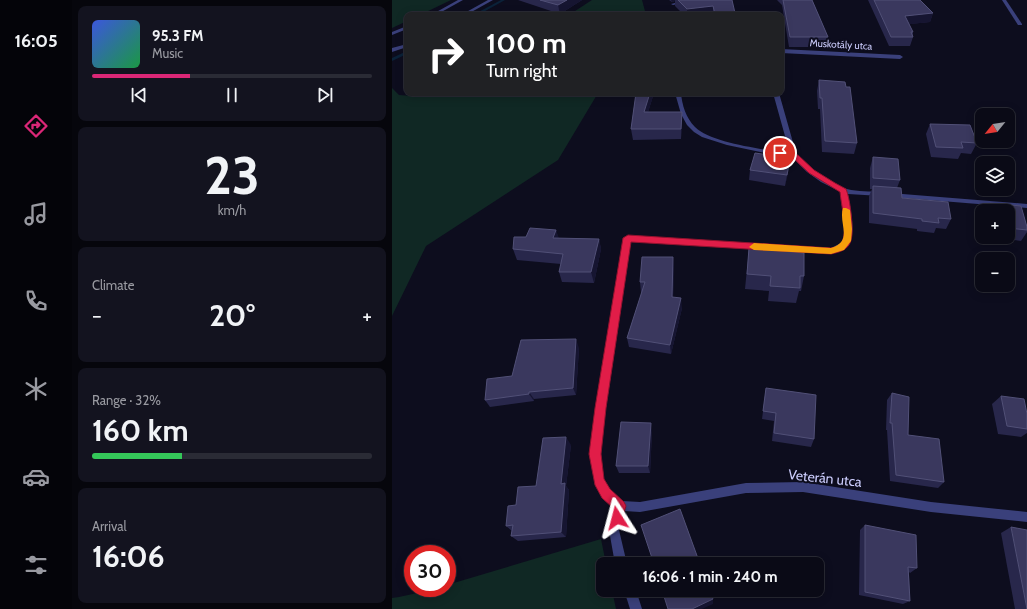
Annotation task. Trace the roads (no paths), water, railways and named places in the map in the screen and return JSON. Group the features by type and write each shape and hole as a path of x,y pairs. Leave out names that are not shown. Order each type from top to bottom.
{"street":[{"path":"439,12 461,0"},
{"path":"469,12 491,0"},
{"path":"672,4 694,0"},
{"path":"1004,0 1020,24"},
{"path":"392,34 404,28"},
{"path":"392,50 404,45"},
{"name":"Muskotály utca","path":"784,51 900,57"},
{"path":"679,96 689,124 696,131 718,141 795,157 832,185 844,190 1027,206"},
{"path":"777,96 787,137 795,157"},
{"path":"620,557 614,530 620,506 606,494 599,481 595,454 628,238 831,251 841,248 847,241 848,229 844,190"},
{"name":"Veterán utca","path":"620,506 640,507 746,488 803,487 931,507 1027,517"},
{"path":"632,597 636,609"}],"waterway":[{"path":"481,12 503,0"},
{"path":"392,60 404,54"}]}
